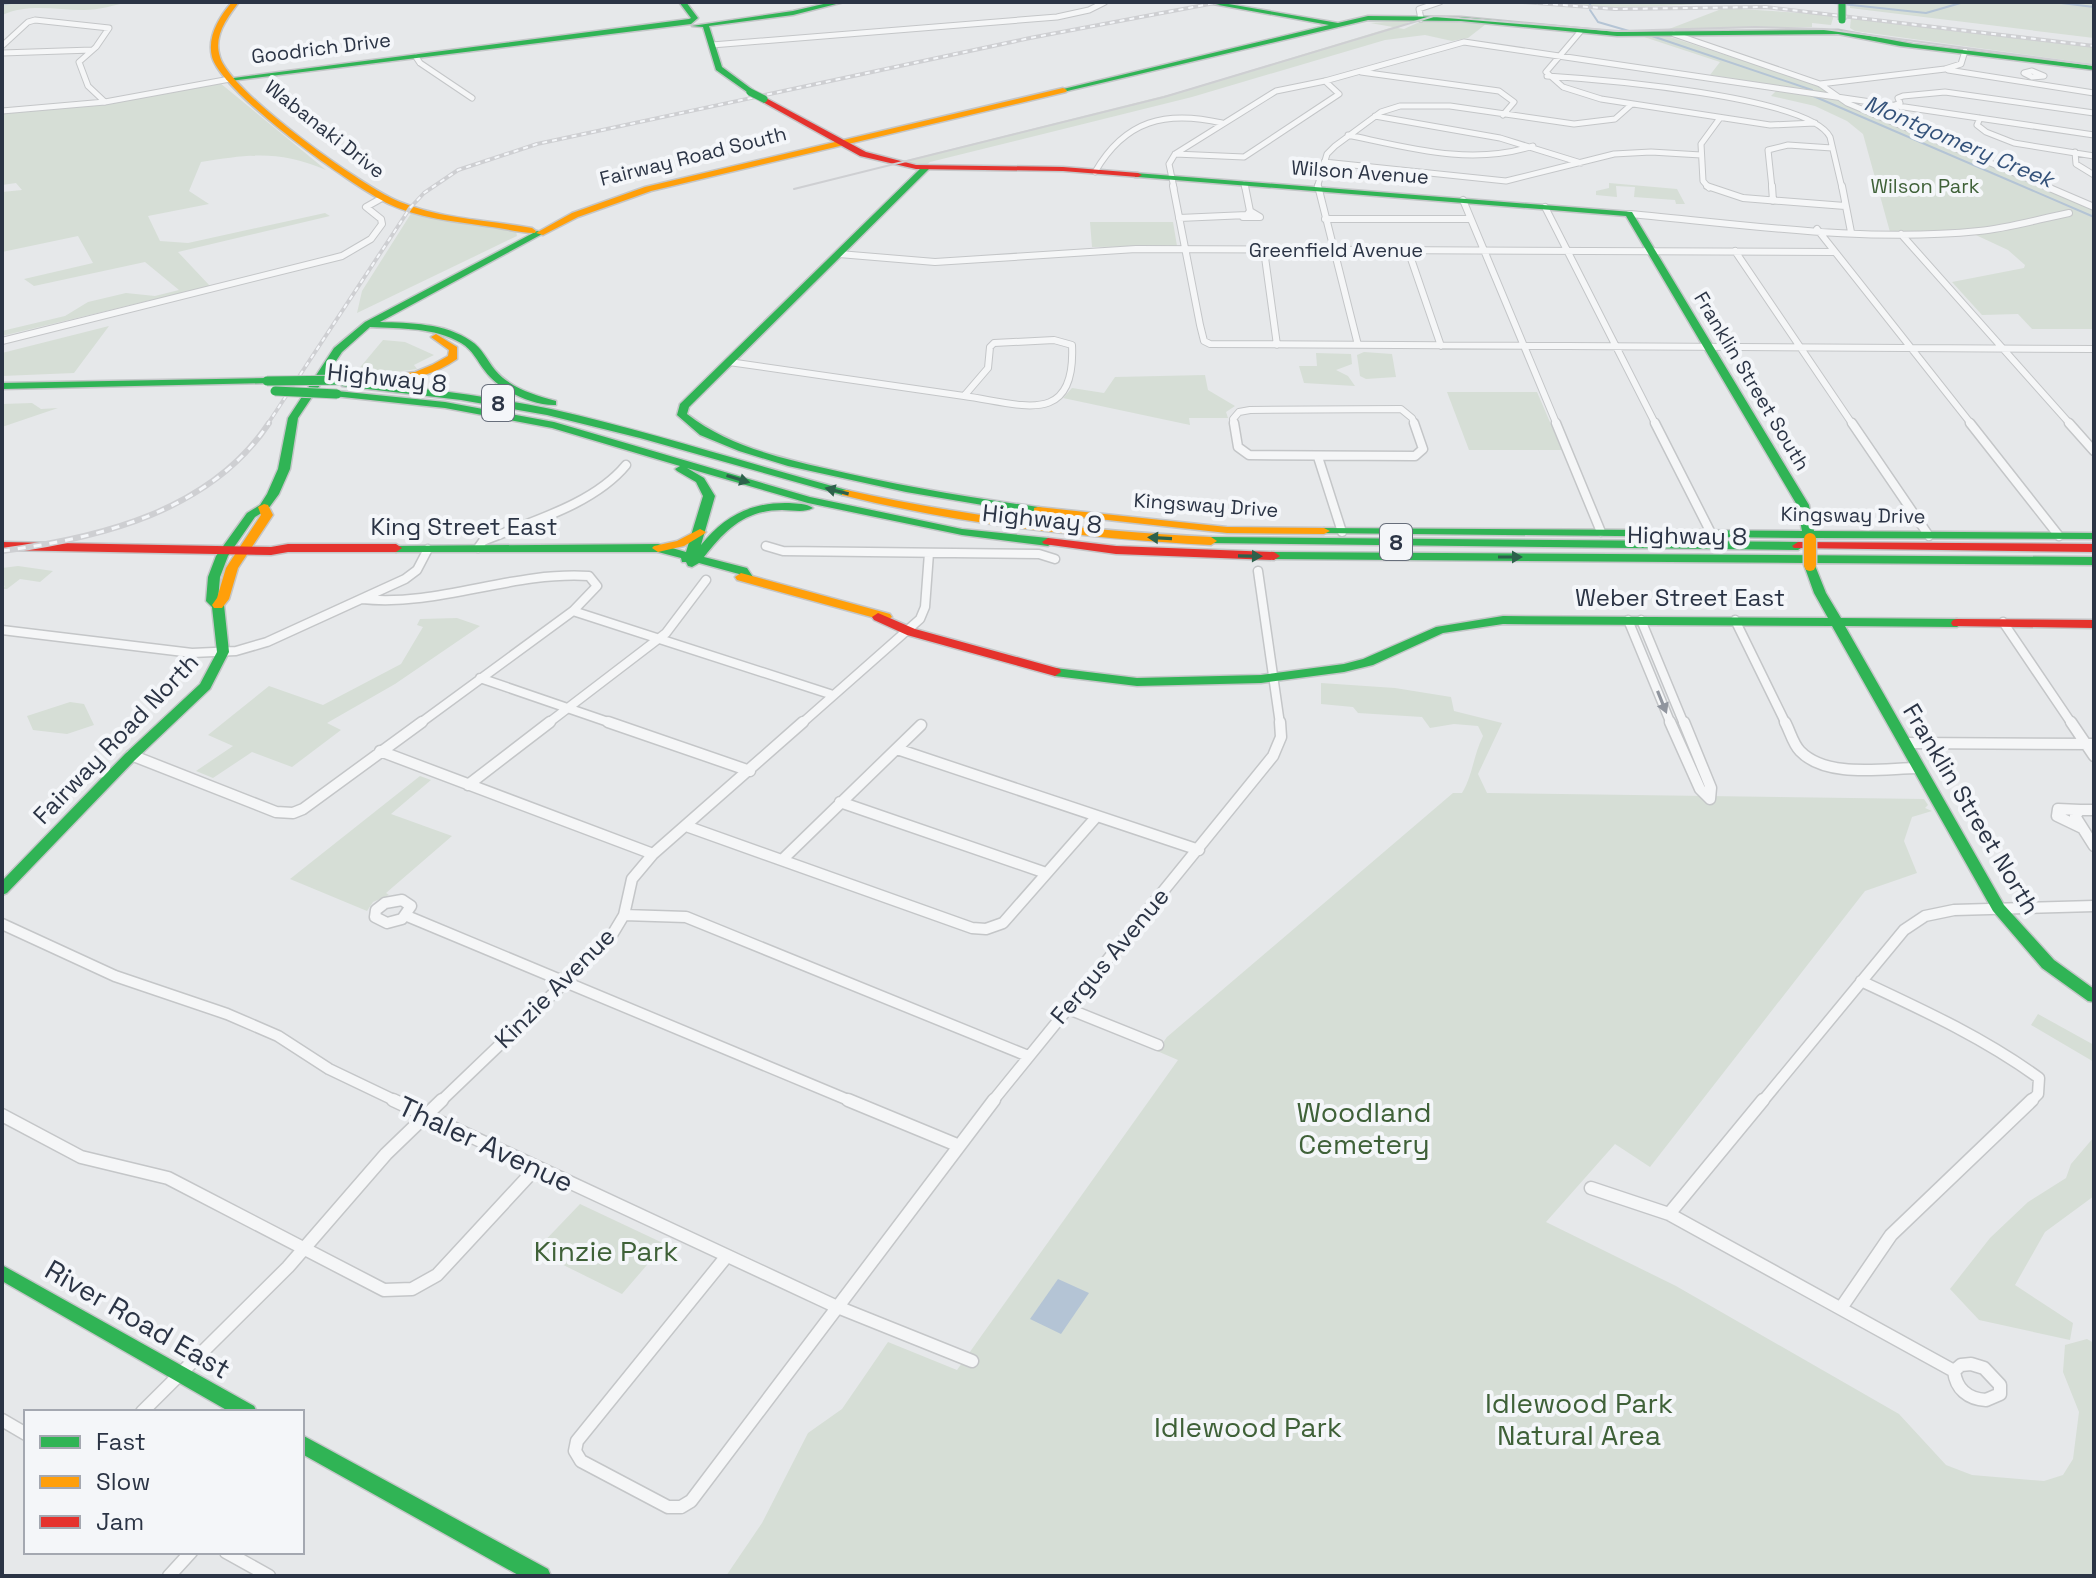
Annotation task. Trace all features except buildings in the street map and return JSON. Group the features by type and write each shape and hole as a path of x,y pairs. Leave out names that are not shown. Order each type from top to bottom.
{"main road":[{"name":"Wabanaki Drive","path":"236,2 221,20 215,41 219,66 230,79 382,198 415,209 532,231"},
{"path":"700,23 790,12 834,2"},
{"path":"700,23 801,12 841,2"},
{"path":"1205,2 1317,24 1337,25 1368,18 1416,17 1580,32 1674,34 1840,30 1910,44 2094,68"},
{"path":"1840,30 1842,2"},
{"name":"Goodrich Drive","path":"230,79 700,23"},
{"name":"Wilson Avenue","path":"700,23 719,68 750,92 876,158 926,168 1033,168 1095,172 1629,214"},
{"name":"Fairway Road South","path":"237,547 267,515 264,507 284,469 290,427 300,404 338,350 400,301 569,212 631,190 946,117 1317,24"},
{"name":"Fairway Road South","path":"375,320 575,215 613,200 841,141"},
{"name":"Kingsway Drive","path":"926,168 684,406 684,420 696,431 799,465 914,491 1066,513 1227,530 1711,533 1810,537 2094,536"},
{"name":"Franklin Street South","path":"1629,214 1803,505 1810,537 1810,565 1835,621"},
{"path":"345,386 431,372 453,357 454,349 437,337 375,320"},
{"path":"375,320 463,339 477,349 491,373 513,388 648,436"},
{"name":"Highway 8","path":"2,395 265,385"},
{"name":"Highway 8","path":"2,386 345,386 450,394 648,436 877,501 1041,528 1157,539 2094,550"},
{"name":"Highway 8","path":"345,386 554,425 808,500 892,519 1037,542 1214,555 2094,563"},
{"path":"637,448 695,476 706,486 709,500 692,559"},
{"path":"692,559 729,521 760,508 791,506 892,519"},
{"path":"658,548 680,544 700,532"},
{"name":"King Street East","path":"2,546 658,548 692,559"},
{"name":"Fairway Road North","path":"2,890 131,755 202,688 224,652 225,633 218,605 223,599 237,547"},
{"name":"King Street East","path":"640,549 692,559"},
{"name":"Weber Street East","path":"692,559 735,577 747,577 878,617 885,623 912,627 1045,670 1096,679 1184,682 1261,679 1321,671 1368,662 1428,635 1468,624 1514,619 2094,624"},
{"name":"Franklin Street North","path":"1835,621 1998,908 2048,964 2094,997"},
{"name":"River Road East","path":"2,1272 244,1410"},
{"path":"304,1445 540,1576"}],"street":[{"path":"700,23 1057,17 1089,10 1105,2"},
{"path":"1416,17 1423,6 1440,2"},
{"path":"2,46 28,22 35,20 109,28 79,62 88,86 105,102"},
{"path":"1547,76 1547,67 1575,41 1580,32"},
{"path":"1674,34 1820,84 1838,96 1969,155 1981,155 2016,170 2011,172 2094,207"},
{"path":"2094,135 1464,42 1325,81 1276,91 1175,154 1169,164 1200,325 1208,344 2094,349"},
{"path":"2,53 92,50"},
{"path":"1820,84 1945,69 1961,64 1965,51"},
{"path":"416,57 420,63 472,98"},
{"path":"1945,69 2094,93"},
{"path":"1359,71 1384,77 1499,91 1514,102 1503,115"},
{"path":"1547,76 1574,92 1632,104 1770,125 1817,123"},
{"path":"1547,76 1594,78 1752,102 1797,113 1817,123 1828,132 1851,232"},
{"path":"2028,84 2032,77"},
{"path":"2,111 105,102 230,79"},
{"path":"1175,154 1244,157 1339,94 1325,81"},
{"path":"1895,105 1903,96 1945,92 2094,113"},
{"path":"1358,345 1317,189 1327,154 1348,135 1391,108 1424,104 1548,122 1593,123 1615,119 1632,104"},
{"path":"1095,172 1115,143 1151,122 1180,116 1222,123"},
{"path":"1375,116 1534,146 1581,163"},
{"path":"1720,118 1707,132 1701,155 1703,181 1708,188 1734,197 1845,206"},
{"path":"1980,118 1977,125 1989,135 2094,156"},
{"path":"1348,135 1469,155 1503,155 1534,146"},
{"path":"1773,201 1768,150 1788,145 1832,148"},
{"path":"2075,152 2073,160 2094,175"},
{"path":"1324,162 1506,181 1526,179 1629,153 1701,155"},
{"path":"1179,218 1260,217 1250,211 1244,184"},
{"path":"2,341 342,256 371,239 382,224 381,219 366,207 382,198"},
{"path":"1463,200 1601,532"},
{"path":"1545,207 1711,533"},
{"path":"1243,217 1250,211"},
{"name":"Wilson Avenue","path":"1629,214 1901,234 1976,231 2069,213"},
{"path":"1325,219 1469,219"},
{"path":"1817,229 2059,536"},
{"path":"1901,234 2094,451"},
{"name":"Greenfield Avenue","path":"839,254 912,262 955,262 1072,251 1185,249 1834,252"},
{"path":"1264,250 1277,345"},
{"path":"1408,250 1441,346"},
{"path":"1735,251 1929,536"},
{"path":"729,362 964,396 1034,406 1050,405 1072,377 1072,345 1054,340 994,343 990,347 988,368 964,396"},
{"path":"1401,409 1412,418 1423,449 1419,454 1407,457 1318,457 1265,457 1242,452 1238,447 1235,414 1250,410 1401,409"},
{"path":"1318,457 1342,532"},
{"path":"478,548 483,541 598,490 626,465"},
{"path":"766,546 783,551 1039,554 1055,559"},
{"path":"2,630 192,653 224,652 255,646 412,574 428,549"},
{"path":"912,627 925,607 929,553"},
{"name":"Fergus Avenue","path":"726,1257 577,1441 575,1451 581,1461 668,1507 681,1507 691,1501 957,1145 1273,756 1281,737 1258,571"},
{"path":"131,755 276,812 293,813 573,611 597,586 589,576 556,575 400,600 375,602 362,599"},
{"path":"468,785 674,626 706,580"},
{"path":"573,611 833,695"},
{"path":"1634,620 1661,668 1711,788 1710,799 1700,789 1675,733 1634,620"},
{"path":"1735,620 1799,750 1810,760 1828,767 1919,768"},
{"path":"2003,622 2090,744 2094,756"},
{"name":"Kinzie Avenue","path":"144,1410 306,1248 365,1176 609,940 624,915 632,879 653,854 912,627"},
{"path":"1649,668 1661,668"},
{"path":"480,678 750,771"},
{"path":"782,860 921,725"},
{"path":"1675,733 1688,733"},
{"path":"1905,743 2090,744"},
{"path":"897,749 1199,850"},
{"path":"380,751 653,854"},
{"path":"840,802 1046,873"},
{"path":"2082,828 2057,816 2058,809 2094,810"},
{"path":"2080,810 2075,816 2094,846"},
{"path":"686,826 923,912 972,928 986,929 1003,923 1097,816"},
{"path":"1669,1214 1904,930 1925,916 1954,910 2094,906"},
{"path":"624,915 686,917 1028,1056"},
{"path":"407,916 957,1145"},
{"name":"Thaler Avenue","path":"2,924 115,976 227,1014 278,1036 329,1069 726,1257 835,1306 972,1361"},
{"path":"1841,1308 1891,1235 2038,1094 2039,1078 2024,1066 1929,1013 1861,981"},
{"path":"1066,1008 1158,1045"},
{"path":"2,1115 81,1157 168,1178 384,1290 394,1292 417,1288 437,1275 536,1168"},
{"path":"1591,1188 1669,1214 1954,1371"},
{"path":"2,1420 24,1433"},
{"path":"169,1576 189,1554"},
{"path":"230,1554 269,1576"}],"green space":[{"path":"2,2 129,2 90,10 22,9 2,15"},
{"path":"1535,2 1732,2 1627,8"},
{"path":"1850,2 2093,2 2094,38 1850,8"},
{"path":"1724,8 1834,15 1831,25 1812,23 1812,27 1669,29"},
{"path":"1851,18 2094,47 2094,64 1855,31 1850,28"},
{"path":"1413,20 1398,28 1404,29 1424,20 1486,24 1468,38 1452,41 1425,35 1385,40 1192,97 930,162 925,166 903,161 1175,93 1393,27 1370,23"},
{"path":"1641,36 1667,36 1821,86 1828,93 1710,75 1720,62"},
{"path":"220,83 326,170 294,159 265,156 201,162 189,191 209,204 148,216 160,241 188,243 325,213 330,216 178,252 210,286 2,336 2,331 65,316 88,302 126,293 155,296 179,290 145,262 34,286 24,279 93,263 78,236 2,252 2,192 22,190 16,183 2,185 2,113 76,107"},
{"name":"Wilson Park","path":"1778,89 1835,97 2094,209 2094,329 2032,329 2018,314 1982,315 1952,282 2024,268 2025,265 2008,250 1965,230 1890,232 1863,134 1847,121 1815,106 1771,96"},
{"path":"1609,183 1677,189 1685,204 1676,204 1675,200 1634,197 1635,187 1616,186 1617,197 1596,195 1596,191 1609,188"},
{"path":"412,212 516,231 517,236 357,313 362,291"},
{"path":"1090,222 1173,222 1177,246 1092,247"},
{"path":"109,326 74,373 2,376 2,353"},
{"path":"383,340 405,342 434,355 414,365 417,369 357,371"},
{"path":"1364,352 1392,354 1396,377 1366,379 1360,376 1357,355"},
{"path":"1316,353 1351,354 1352,364 1336,370 1348,376 1355,386 1304,383 1299,366 1317,366"},
{"path":"1205,375 1208,390 1235,406 1226,412 1228,418 1189,418 1190,425 1063,398 1072,388 1104,393 1115,377"},
{"path":"1447,392 1537,392 1562,450 1469,450"},
{"path":"32,403 41,409 58,408 2,427 2,404"},
{"path":"18,566 53,571 40,582 20,579 7,589 2,589 5,586 2,585 2,568"},
{"path":"457,618 480,626 395,684 327,723 341,730 292,767 252,752 213,778 196,771 233,746 208,735 269,686 323,705 401,664 423,627 417,625 420,619"},
{"path":"1321,683 1395,688 1451,697 1454,711 1502,723 1478,774 1487,793 1924,799 1928,805 1925,808 1932,811 1912,817 1904,841 1917,873 1865,891 1650,1167 1615,1144 1546,1222 1676,1286 1899,1414 1946,1465 1972,1475 2044,1481 2063,1475 2073,1459 2079,1412 2063,1372 2065,1345 2087,1339 2094,1343 2094,1576 726,1576 762,1523 808,1433 842,1409 888,1342 957,1370 1178,1060 1157,1051 1167,1037 1453,793 1462,793 1483,736 1478,726 1454,724 1430,728 1422,717 1358,713 1353,707 1321,704"},
{"path":"70,702 84,704 94,725 67,734 33,730 27,716"},
{"path":"420,776 431,780 391,814 452,836 386,893 389,895 373,902 367,911 290,879"},
{"path":"2038,1014 2094,1045 2094,1062 2031,1025"},
{"path":"2094,1137 2094,1196 2045,1232 2015,1285 2073,1323 2070,1340 1979,1320 1950,1289 1990,1238 2028,1202 2066,1178 2071,1164"},
{"name":"Kinzie Park","path":"580,1204 665,1244 622,1294 535,1251"}],"water":[{"path":"1058,1279 1089,1293 1061,1334 1030,1319"}],"waterway":[{"path":"2,4 20,2"},
{"name":"Montgomery Creek","path":"1588,2 1591,6"},
{"path":"1824,2 1926,13 1964,2"},
{"path":"2053,2 2094,7"},
{"name":"Montgomery Creek","path":"1590,10 1598,22 1629,31"},
{"name":"Montgomery Creek","path":"1652,36 1812,90"},
{"name":"Montgomery Creek","path":"1811,95 2094,217"}],"tram line":[{"path":"794,189 1164,97 1434,16 1619,31 1755,27 1824,29 2094,65"}],"railway":[{"path":"267,425 410,208 424,193 458,170 537,144 1030,38 1220,2"},
{"path":"1523,2 1615,9 1766,7 2094,46"},
{"path":"2,551 114,528 185,499 217,478 245,453 269,423"}],"traffic: fast":[{"path":"682,2 695,18 689,23"},
{"path":"695,26 793,13 841,2"},
{"path":"1205,2 1335,24"},
{"path":"1842,2 1842,20"},
{"path":"1063,90 1368,18 1461,19 1617,34 1838,32 1910,44"},
{"path":"230,79 691,21"},
{"path":"706,26 719,68 750,92"},
{"path":"1900,44 2094,68"},
{"path":"750,92 764,99"},
{"path":"926,168 684,406 682,415 704,433 792,464 906,489 1038,510"},
{"path":"1138,175 1629,214 1803,505 1810,539"},
{"path":"2,890 130,757 205,686 223,652 218,605 212,601 214,577 222,556 251,515 264,507 273,494 284,469 293,418 338,350 368,324 540,233"},
{"path":"368,324 419,327 456,336 475,348 491,372 504,384 552,403"},
{"path":"267,381 351,380"},
{"path":"2,386 267,381"},
{"path":"346,384 461,397 547,412 643,435 846,493"},
{"path":"275,391 337,394"},
{"path":"337,394 445,405 554,425 808,500 962,532 1048,542"},
{"path":"681,469 700,480 709,496 694,550 686,559"},
{"path":"692,563 717,533 736,517 770,507 807,508"},
{"path":"1324,531 2094,536"},
{"path":"1211,541 1798,546"},
{"path":"396,548 658,548 743,571 747,577"},
{"path":"1274,556 2094,561"},
{"path":"1810,565 1820,593 1998,908 2048,964 2094,997"},
{"path":"1055,672 1137,682 1261,679 1344,668 1368,662 1440,630 1503,620 1957,623"},
{"path":"2,1272 244,1410"},
{"path":"304,1445 540,1576"}],"traffic: slow":[{"path":"236,2 221,22 215,38 218,63 247,96 299,139 394,203 444,217 532,231"},
{"path":"540,233 575,215 648,189 1063,90"},
{"path":"379,379 418,374 453,357 454,349 436,337"},
{"path":"846,493 936,512 1027,526 1211,541"},
{"path":"218,605 223,599 232,568 267,515 264,507"},
{"path":"1038,510 1227,530 1324,531"},
{"path":"658,548 680,544 700,532"},
{"path":"1810,539 1810,565"},
{"path":"741,577 886,617"}],"traffic: jam":[{"path":"764,99 863,154 916,167 1063,169 1138,175"},
{"path":"1048,542 1116,550 1274,556"},
{"path":"2,546 271,551 288,548 396,548"},
{"path":"1798,546 2094,548"},
{"path":"878,617 911,632 1055,672"},
{"path":"1957,623 2094,624"}],"park label":[{"name":"Woodland Cemetery","path":"1364,1128"},
{"name":"Idlewood Park Natural Area","path":"1579,1419"},
{"name":"Idlewood Park","path":"1248,1427"}]}
